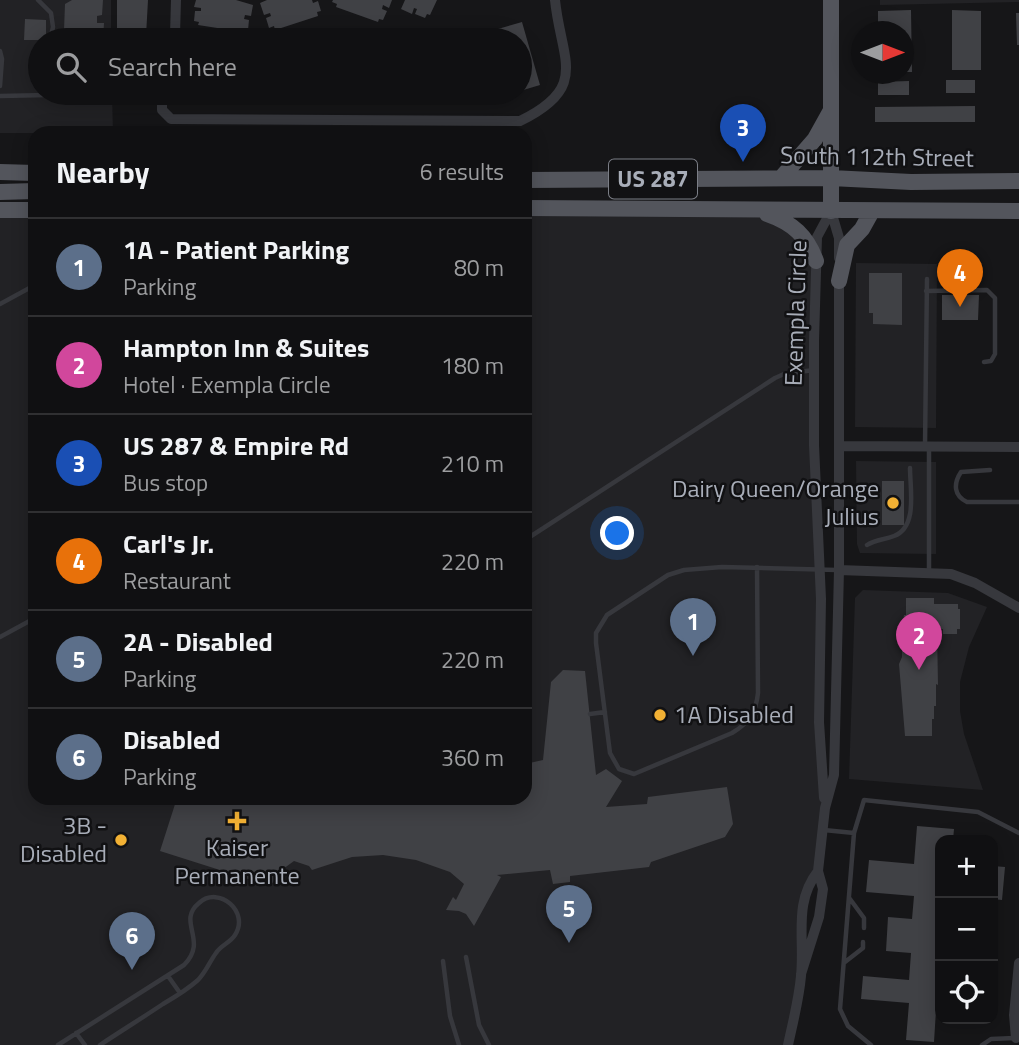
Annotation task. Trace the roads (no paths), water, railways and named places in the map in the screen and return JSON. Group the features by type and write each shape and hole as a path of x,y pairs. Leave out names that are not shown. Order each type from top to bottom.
{"main road":[{"path":"831,0 831,211"},
{"path":"781,178 815,139 832,109"},
{"path":"0,172 28,173"},
{"name":"South 112th Street","path":"532,180 831,177 911,182 1019,181"},
{"path":"0,192 28,191"},
{"name":"US 287","path":"532,208 1019,211"},
{"path":"0,210 28,210"},
{"path":"759,211 797,229 808,241 816,261"},
{"path":"839,281 847,245 862,229 873,211"}],"street":[{"path":"174,28 176,0"},
{"path":"162,105 162,110 171,119 520,121 542,110 561,91 566,78 567,57 555,0"},
{"name":"Exempla Circle","path":"788,1045 802,974 819,917 823,889 818,871 825,808 819,722 820,570 814,445 814,370 817,237 831,211"},
{"name":"Exempla Circle","path":"825,808 834,775 839,570 839,238 831,211"},
{"path":"839,446 1019,447"},
{"path":"839,570 951,574 967,579 1019,608"},
{"name":"Exempla Circle","path":"802,974 802,912 807,886 818,871"},
{"path":"1016,1041 1014,1015 1019,963"}],"lane":[{"path":"38,0 51,13 53,28"},
{"path":"0,51 0,86"},
{"path":"0,96 28,95"},
{"path":"927,279 929,572"},
{"path":"0,304 28,289"},
{"path":"926,291 988,290 995,298 995,354 990,361 984,362"},
{"path":"532,535 775,378 784,373 814,370"},
{"path":"867,545 878,538 895,536 906,526 910,516 910,468"},
{"path":"990,470 961,472 956,479 959,499 967,502 1019,502"},
{"path":"757,567 757,706 752,717 742,727 634,774 619,769 610,753 596,633 607,615 668,575 684,569 757,567 839,570"},
{"path":"0,637 28,622"},
{"path":"590,714 605,712"},
{"path":"871,1045 848,1026 840,1009 854,832 864,800 978,812 1019,833"},
{"path":"823,830 854,832"},
{"path":"58,1045 168,976 192,957 195,940 190,927 190,917 204,899 215,897 230,902 239,919 236,934 216,953 199,979 100,1045"},
{"path":"849,898 864,918 864,928"},
{"path":"844,963 863,948 863,942"},
{"path":"466,957 479,1025 489,1045"},
{"path":"443,961 450,1016 458,1045"},
{"path":"168,976 180,993"},
{"path":"76,1033 85,1045"},
{"path":"982,1045 991,1039 1016,1041"}],"place":[{"name":"US 287 & Empire Rd","path":"743,162"},
{"name":"Carl's Jr.","path":"960,307"},
{"name":"Dairy Queen/Orange Julius","path":"893,503"},
{"name":"1A - Patient Parking","path":"693,656"},
{"name":"Hampton Inn & Suites","path":"919,670"},
{"name":"1A Disabled","path":"660,715"},
{"name":"Kaiser Permanente","path":"237,821"},
{"name":"3B - Disabled","path":"121,840"},
{"name":"2A - Disabled","path":"569,943"},
{"name":"Disabled","path":"132,970"}]}
